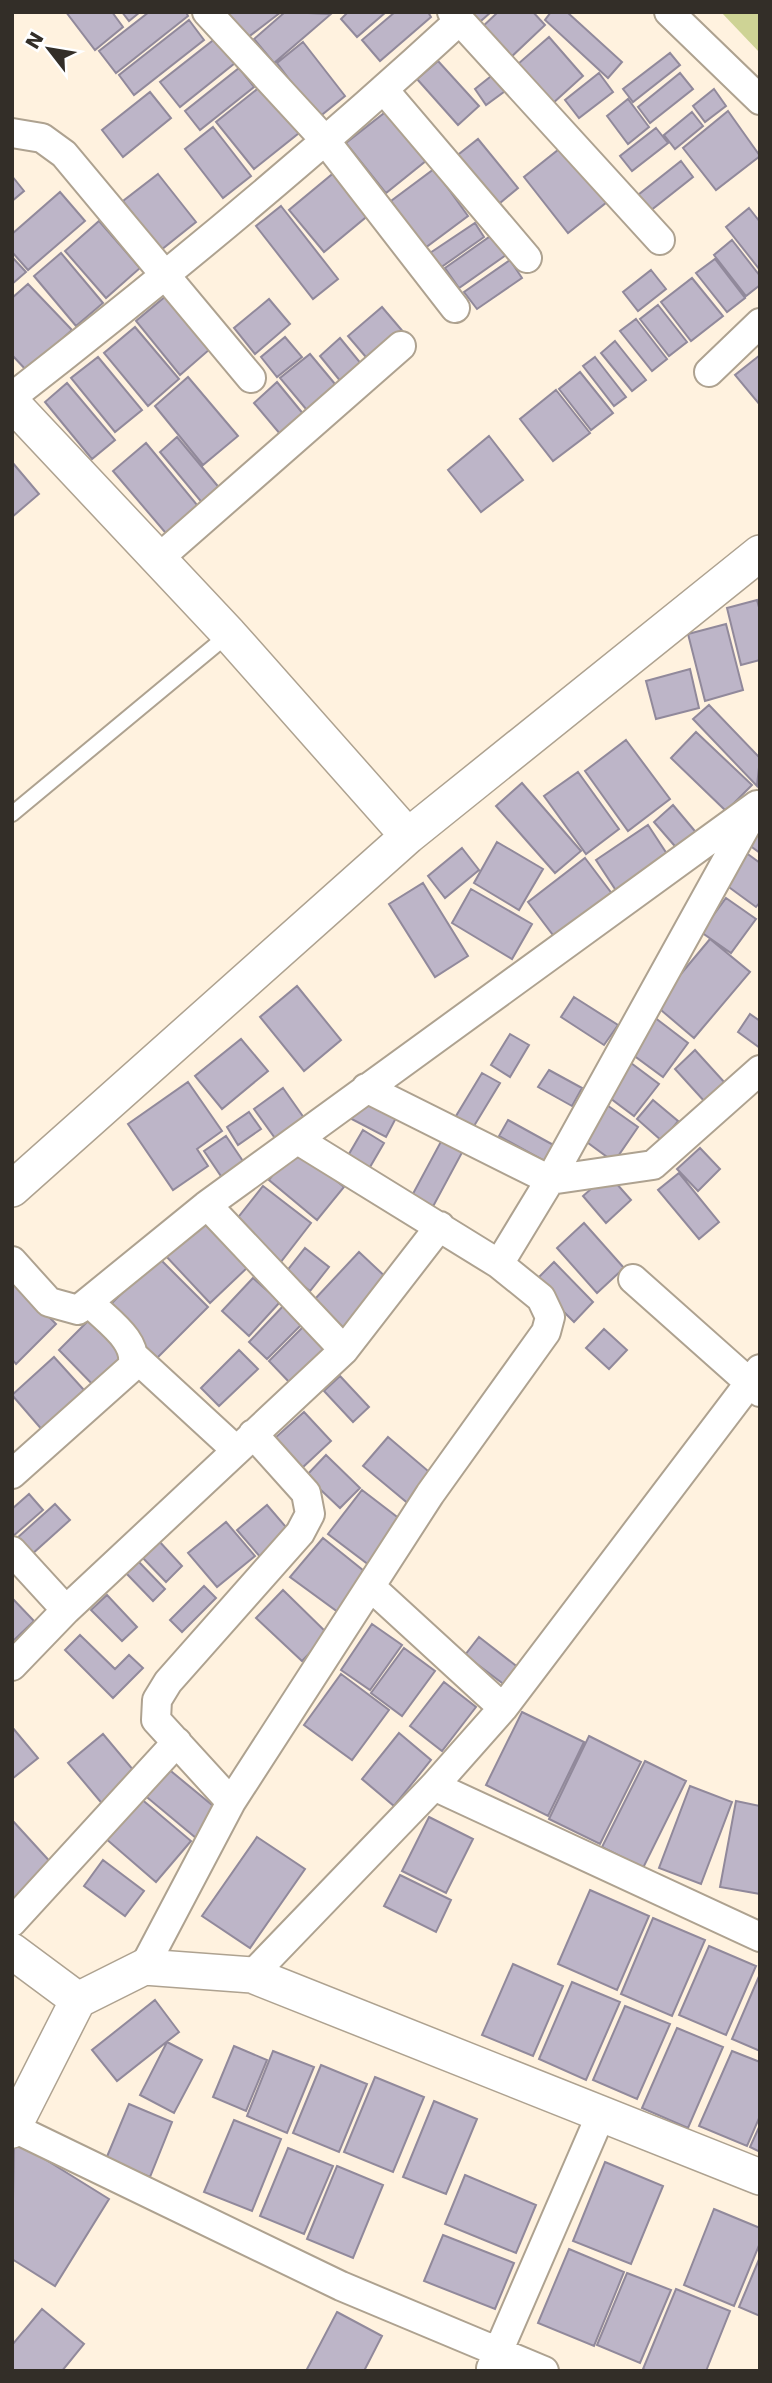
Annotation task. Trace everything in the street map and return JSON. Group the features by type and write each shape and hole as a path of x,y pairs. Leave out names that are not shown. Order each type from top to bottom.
{"street":[{"path":"669,12 760,100"},
{"path":"210,13 324,139 455,308"},
{"path":"12,397 168,275 384,90 456,16 660,240"},
{"path":"384,90 527,258"},
{"path":"12,132 42,138 64,154 168,275 251,378"},
{"path":"709,372 760,323"},
{"path":"158,559 401,346"},
{"path":"12,402 229,634 408,836"},
{"path":"12,1189 408,836 760,553"},
{"path":"12,1261 49,1302 78,1310 90,1303 207,1205 758,803"},
{"path":"499,1264 550,1180 758,803"},
{"path":"366,1088 550,1180 653,1165 760,1070"},
{"path":"144,1967 230,1802 372,1588 430,1494 546,1332 550,1317 541,1298 499,1264 298,1140"},
{"path":"207,1205 344,1350"},
{"path":"12,1666 66,1610 344,1350 440,1226"},
{"path":"252,1975 434,1786 503,1708 756,1381 633,1279"},
{"path":"90,1303 131,1345 135,1357 306,1493 310,1514 300,1533 168,1682 157,1700 156,1720 230,1802"},
{"path":"12,1474 132,1367 135,1357"},
{"path":"12,1551 66,1610"},
{"path":"372,1588 503,1708"},
{"path":"12,1922 177,1742"},
{"path":"434,1786 760,1937"},
{"path":"12,1951 78,2000"},
{"path":"544,2371 494,2362 13,2129 78,2000 144,1967 252,1975 760,2177"},
{"path":"494,2362 602,2112"}],"lane":[{"path":"12,814 229,634"}],"green space":[{"path":"721,12 760,12 760,53"}],"building":[{"path":"66,12 112,12 123,27 95,50"},
{"path":"122,12 140,12 129,21"},
{"path":"149,12 186,12 188,16 116,73 99,51"},
{"path":"281,12 247,38 229,14"},
{"path":"285,12 331,14 274,63 254,39"},
{"path":"348,12 386,12 357,37 341,19"},
{"path":"395,12 428,12 431,17 380,61 362,40"},
{"path":"459,12 491,12 473,28"},
{"path":"498,12 533,12 545,25 508,60 480,29"},
{"path":"551,12 567,12 622,62 608,78 545,20"},
{"path":"189,20 204,40 134,95 119,75"},
{"path":"549,37 583,76 552,104 518,64"},
{"path":"216,38 235,63 180,107 160,82"},
{"path":"303,42 345,96 318,118 277,63"},
{"path":"670,53 680,65 633,102 623,89"},
{"path":"438,61 479,106 458,125 417,79"},
{"path":"239,68 254,87 200,130 185,111"},
{"path":"500,69 512,86 486,105 475,89"},
{"path":"599,73 613,92 579,118 565,100"},
{"path":"680,73 693,89 650,123 638,107"},
{"path":"261,86 299,133 254,169 216,122"},
{"path":"714,89 726,106 705,122 693,106"},
{"path":"150,92 171,118 123,157 102,130"},
{"path":"628,99 649,127 628,144 607,116"},
{"path":"388,110 427,160 386,193 346,143"},
{"path":"728,111 760,156 716,190 683,148"},
{"path":"692,112 703,126 675,149 664,135"},
{"path":"213,127 251,176 223,198 185,149"},
{"path":"656,128 668,143 632,171 620,156"},
{"path":"478,139 518,188 494,208 454,158"},
{"path":"563,146 607,202 568,233 524,177"},
{"path":"681,161 693,177 650,211 638,195"},
{"path":"434,169 468,216 425,248 391,201"},
{"path":"336,171 371,213 324,252 289,210"},
{"path":"158,174 196,222 161,250 123,201"},
{"path":"12,176 24,191 12,201"},
{"path":"60,192 85,221 28,270 12,252 12,234"},
{"path":"281,206 338,279 313,299 256,226"},
{"path":"749,208 760,222 760,270 726,227"},
{"path":"99,221 140,268 106,298 65,251"},
{"path":"475,223 484,237 440,268 430,253"},
{"path":"492,235 506,255 459,288 445,268"},
{"path":"732,240 760,276 760,285 746,296 714,255"},
{"path":"61,253 103,303 76,326 34,276"},
{"path":"12,257 26,272 12,284"},
{"path":"715,259 745,298 727,312 696,273"},
{"path":"510,260 522,278 477,309 464,292"},
{"path":"651,270 666,289 638,311 623,292"},
{"path":"692,278 723,316 691,341 661,302"},
{"path":"28,284 72,330 27,371 12,355 12,298"},
{"path":"166,296 210,349 180,375 136,321"},
{"path":"269,299 290,324 255,354 234,328"},
{"path":"658,305 687,342 669,356 640,319"},
{"path":"382,307 405,334 371,363 348,336"},
{"path":"636,319 667,359 652,371 620,331"},
{"path":"135,327 179,379 148,406 104,353"},
{"path":"285,337 302,357 277,377 261,357"},
{"path":"340,338 367,371 346,388 320,356"},
{"path":"615,341 646,380 632,391 601,353"},
{"path":"310,354 340,390 311,415 280,378"},
{"path":"760,355 760,405 735,375"},
{"path":"98,357 142,410 115,432 71,378"},
{"path":"595,357 626,397 614,406 583,366"},
{"path":"580,372 613,413 591,430 559,389"},
{"path":"188,377 238,436 203,465 155,406"},
{"path":"277,382 309,421 286,441 254,403"},
{"path":"67,383 115,440 92,459 45,402"},
{"path":"556,390 590,433 553,461 520,419"},
{"path":"489,436 523,480 481,512 448,470"},
{"path":"177,437 226,496 209,511 160,452"},
{"path":"146,443 202,511 170,538 113,471"},
{"path":"12,462 39,494 12,517"},
{"path":"757,600 760,611 760,660 741,665 727,608"},
{"path":"726,624 743,690 705,701 688,634"},
{"path":"690,669 699,708 656,719 646,681"},
{"path":"709,705 760,758 757,786 693,719"},
{"path":"696,732 752,785 726,811 671,758"},
{"path":"626,740 670,799 628,831 585,771"},
{"path":"578,772 619,829 586,854 544,796"},
{"path":"522,783 581,851 555,873 496,806"},
{"path":"673,805 699,836 680,852 654,822"},
{"path":"760,814 760,853 741,839"},
{"path":"648,825 669,857 617,892 596,860"},
{"path":"497,842 543,869 519,910 474,883"},
{"path":"462,848 479,870 445,898 428,876"},
{"path":"745,852 760,863 760,902 756,907 722,882"},
{"path":"585,858 613,895 556,939 528,902"},
{"path":"423,883 468,956 435,977 389,904"},
{"path":"471,889 532,924 512,959 452,923"},
{"path":"726,898 756,919 731,953 701,932"},
{"path":"710,939 750,972 694,1038 655,1005"},
{"path":"297,986 341,1040 304,1071 260,1017"},
{"path":"574,997 618,1025 604,1045 561,1017"},
{"path":"750,1014 760,1021 760,1048 738,1032"},
{"path":"654,1017 688,1043 663,1077 629,1052"},
{"path":"510,1034 529,1045 510,1077 491,1065"},
{"path":"241,1039 268,1071 222,1109 195,1076"},
{"path":"695,1050 725,1083 705,1102 675,1069"},
{"path":"627,1060 659,1084 634,1116 602,1092"},
{"path":"549,1070 582,1088 572,1106 538,1087"},
{"path":"482,1073 500,1083 471,1131 453,1121"},
{"path":"188,1082 222,1131 197,1149 208,1166 173,1190 128,1124"},
{"path":"283,1088 309,1125 280,1145 254,1109"},
{"path":"354,1097 396,1118 386,1137 344,1115"},
{"path":"653,1100 678,1121 662,1141 637,1119"},
{"path":"604,1103 638,1127 614,1162 580,1137"},
{"path":"249,1112 261,1129 238,1145 227,1127"},
{"path":"508,1120 557,1147 548,1163 499,1136"},
{"path":"363,1130 384,1143 363,1179 342,1166"},
{"path":"226,1136 249,1170 227,1185 204,1151"},
{"path":"444,1136 465,1147 429,1214 408,1203"},
{"path":"295,1147 344,1187 317,1220 269,1180"},
{"path":"700,1148 720,1169 698,1191 677,1169"},
{"path":"679,1173 719,1222 699,1239 658,1190"},
{"path":"608,1174 631,1200 606,1223 583,1196"},
{"path":"263,1186 311,1223 280,1263 232,1225"},
{"path":"202,1217 249,1266 210,1303 164,1254"},
{"path":"584,1223 624,1268 597,1293 557,1248"},
{"path":"305,1248 329,1267 310,1291 286,1272"},
{"path":"359,1252 391,1282 346,1330 314,1300"},
{"path":"158,1257 208,1307 157,1358 107,1308"},
{"path":"554,1262 593,1302 574,1322 534,1282"},
{"path":"253,1278 280,1302 249,1336 222,1311"},
{"path":"12,1280 56,1324 16,1364 12,1359"},
{"path":"285,1304 303,1323 267,1359 249,1342"},
{"path":"91,1318 132,1359 99,1391 59,1350"},
{"path":"309,1321 332,1345 291,1384 269,1361"},
{"path":"604,1329 627,1350 609,1369 586,1348"},
{"path":"239,1350 258,1369 219,1406 201,1388"},
{"path":"54,1357 93,1400 50,1439 12,1395"},
{"path":"340,1376 369,1407 353,1422 324,1391"},
{"path":"304,1412 331,1441 302,1468 275,1438"},
{"path":"388,1437 434,1476 410,1505 363,1466"},
{"path":"326,1455 360,1488 340,1508 306,1476"},
{"path":"362,1490 405,1523 373,1568 328,1534"},
{"path":"29,1494 43,1510 12,1537 12,1509"},
{"path":"55,1504 70,1520 31,1555 16,1539"},
{"path":"267,1505 291,1533 262,1559 237,1530"},
{"path":"226,1522 255,1556 217,1587 188,1553"},
{"path":"323,1538 369,1575 342,1615 290,1577"},
{"path":"158,1540 182,1566 166,1582 141,1556"},
{"path":"138,1561 165,1589 153,1601 125,1572"},
{"path":"204,1586 216,1598 182,1632 170,1620"},
{"path":"283,1590 328,1634 302,1661 256,1618"},
{"path":"107,1595 137,1627 122,1641 91,1610"},
{"path":"12,1598 34,1621 12,1642"},
{"path":"372,1624 402,1645 370,1690 341,1670"},
{"path":"80,1635 115,1669 129,1655 143,1668 113,1698 65,1650"},
{"path":"479,1637 524,1672 510,1689 465,1655"},
{"path":"404,1648 435,1671 402,1716 371,1693"},
{"path":"341,1674 389,1710 352,1760 304,1725"},
{"path":"444,1682 476,1707 442,1751 410,1726"},
{"path":"522,1712 584,1742 548,1816 486,1785"},
{"path":"12,1727 38,1758 12,1779"},
{"path":"399,1733 431,1760 394,1806 362,1779"},
{"path":"103,1734 140,1778 105,1807 68,1763"},
{"path":"589,1736 641,1762 600,1844 549,1819"},
{"path":"645,1761 686,1781 643,1868 602,1847"},
{"path":"166,1767 218,1810 196,1838 143,1794"},
{"path":"690,1786 732,1802 701,1884 659,1868"},
{"path":"139,1797 191,1841 156,1882 105,1838"},
{"path":"736,1801 760,1806 760,1894 720,1887"},
{"path":"429,1817 473,1839 446,1893 402,1871"},
{"path":"12,1820 54,1866 12,1904"},
{"path":"257,1837 305,1869 250,1948 202,1916"},
{"path":"103,1860 144,1891 125,1916 84,1886"},
{"path":"400,1875 451,1900 436,1932 384,1906"},
{"path":"590,1890 649,1916 617,1990 558,1964"},
{"path":"653,1918 705,1940 672,2016 621,1994"},
{"path":"709,1946 756,1966 726,2035 679,2015"},
{"path":"513,1964 563,1986 533,2056 482,2035"},
{"path":"760,1974 760,2051 732,2039"},
{"path":"572,1982 620,2002 586,2080 539,2059"},
{"path":"155,2000 179,2032 117,2081 92,2050"},
{"path":"625,2006 670,2024 637,2099 593,2080"},
{"path":"677,2028 723,2047 688,2128 642,2108"},
{"path":"167,2042 202,2060 174,2113 140,2095"},
{"path":"234,2046 267,2060 246,2111 213,2097"},
{"path":"273,2051 314,2067 287,2133 247,2116"},
{"path":"732,2051 760,2062 760,2116 747,2146 699,2126"},
{"path":"321,2065 367,2084 339,2152 293,2133"},
{"path":"375,2077 424,2097 393,2172 344,2152"},
{"path":"434,2101 477,2119 446,2194 403,2177"},
{"path":"129,2104 172,2122 150,2177 106,2159"},
{"path":"234,2120 281,2139 252,2211 204,2192"},
{"path":"760,2125 760,2152 750,2147"},
{"path":"14,2140 109,2199 55,2286 12,2259"},
{"path":"288,2148 333,2166 304,2234 260,2216"},
{"path":"605,2162 663,2186 631,2264 573,2241"},
{"path":"337,2166 383,2185 353,2258 307,2239"},
{"path":"465,2175 536,2205 516,2253 445,2224"},
{"path":"714,2209 760,2228 760,2243 734,2306 684,2285"},
{"path":"443,2235 514,2263 495,2309 424,2281"},
{"path":"569,2249 624,2272 594,2346 538,2323"},
{"path":"760,2257 760,2316 739,2307"},
{"path":"627,2273 671,2290 640,2363 597,2345"},
{"path":"676,2289 730,2311 706,2371 643,2369"},
{"path":"42,2309 84,2344 62,2371 12,2371 12,2345"},
{"path":"337,2312 382,2336 364,2371 306,2371"}]}
